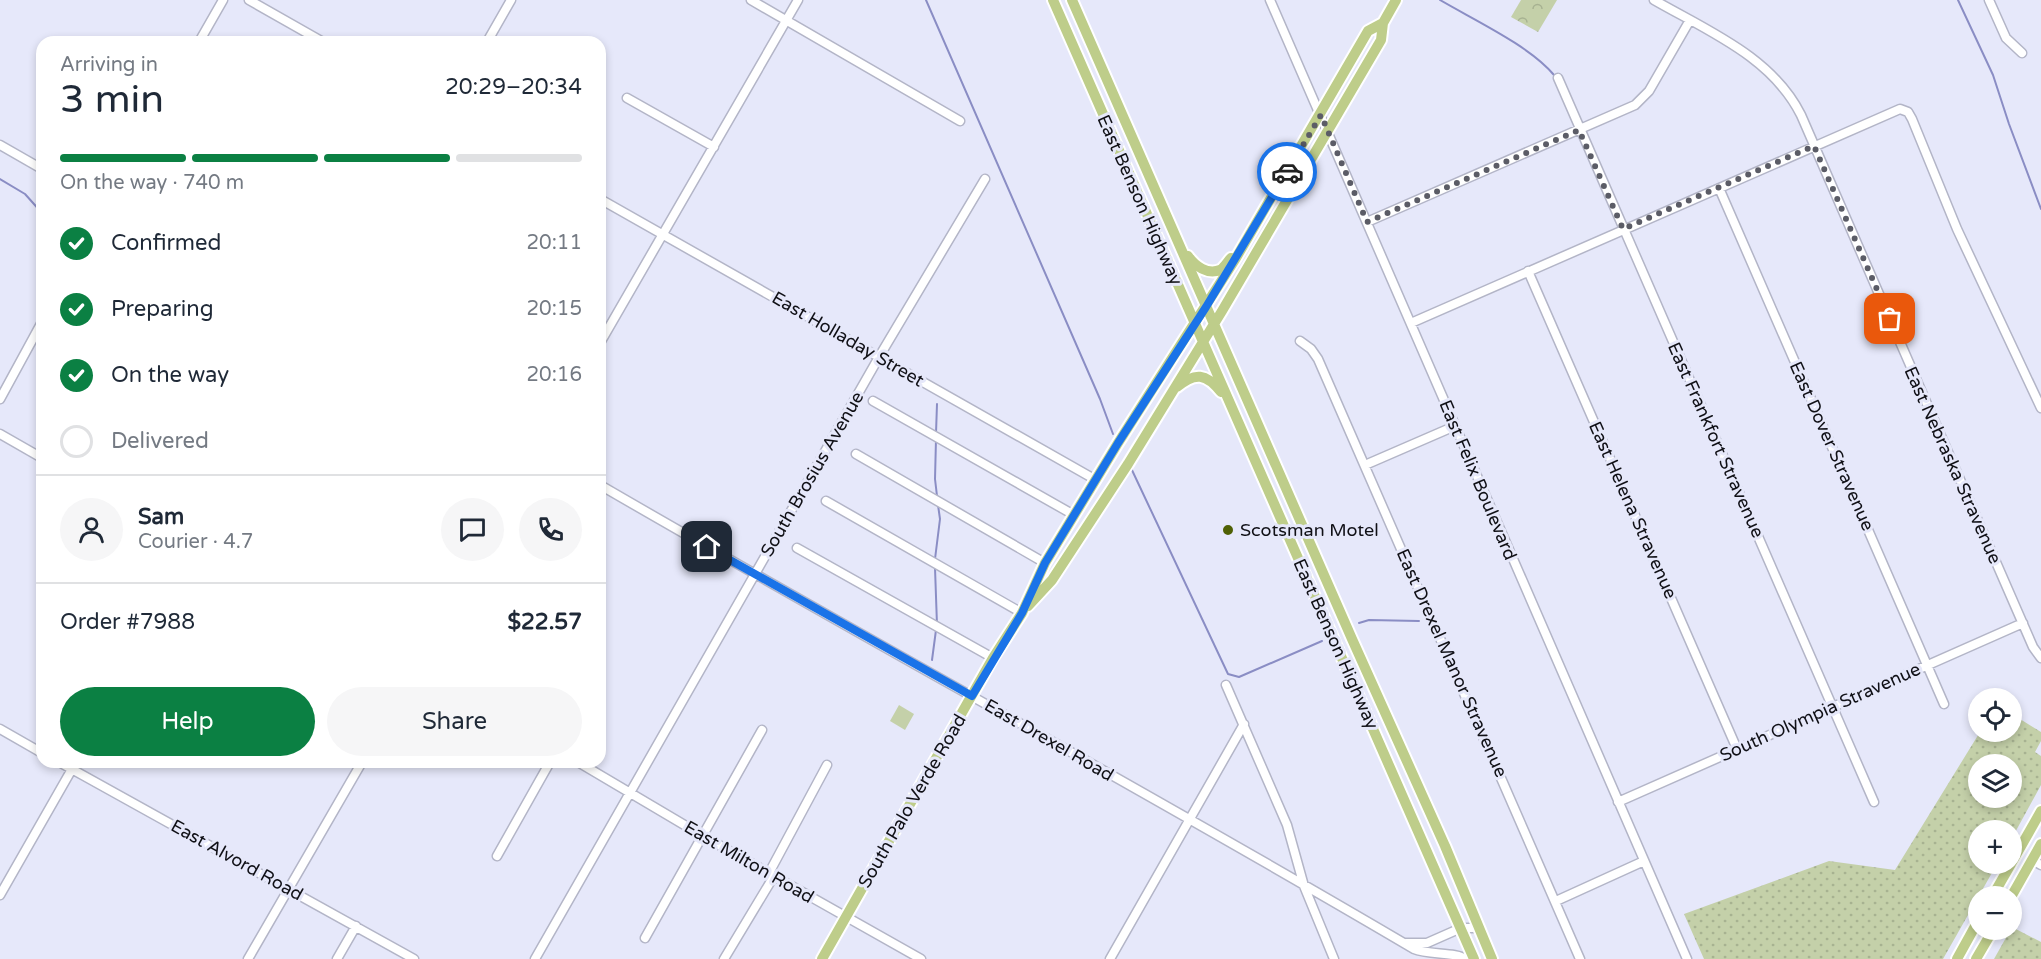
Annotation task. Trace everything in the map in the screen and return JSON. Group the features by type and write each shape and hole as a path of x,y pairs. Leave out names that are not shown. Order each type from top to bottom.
{"main road":[{"name":"East Benson Highway","path":"1053,0 1474,959"},
{"name":"East Benson Highway","path":"1072,0 1445,846 1492,959"},
{"name":"South Palo Verde Road","path":"1022,613 1052,580 1128,464 1214,324 1381,40 1383,23 1396,0"},
{"name":"South Palo Verde Road","path":"822,959 993,658 1022,613 1045,563 1074,514 1242,248 1368,32 1383,23"},
{"path":"1069,37 1084,29"},
{"path":"1180,247 1192,262 1208,271 1220,270 1242,248"},
{"path":"1172,391 1185,381 1197,376 1206,378 1213,382 1234,412"},
{"path":"2022,844 2041,811"},
{"path":"2019,886 2037,862 2041,844"},
{"path":"1957,959 1968,939"},
{"path":"1976,959 1987,940"}],"street":[{"path":"202,36 223,0"},
{"path":"249,0 312,36"},
{"path":"490,36 511,0"},
{"path":"752,0 960,121"},
{"path":"606,333 798,0"},
{"name":"East Felix Boulevard","path":"1270,0 1687,959"},
{"name":"East Nebraska Stravenue","path":"1654,0 1742,51 1778,79 1796,105 2033,647 2041,658"},
{"path":"1989,0 2006,38 2022,53"},
{"path":"1367,222 1635,105 1649,91 1690,20"},
{"name":"East Frankfort Stravenue","path":"1558,78 1874,802"},
{"path":"627,98 714,147"},
{"path":"1411,322 1893,111 1904,109 1912,119 1957,229 2041,408"},
{"path":"0,145 36,166"},
{"name":"South Brosius Avenue","path":"535,959 879,357 985,179"},
{"name":"East Dover Stravenue","path":"1719,188 1944,704"},
{"name":"East Holladay Street","path":"606,202 1096,480"},
{"name":"East Helena Stravenue","path":"1528,271 1737,749"},
{"path":"0,399 36,333"},
{"name":"East Drexel Manor Stravenue","path":"1300,341 1311,349 1318,359 1580,959"},
{"path":"873,401 1074,514"},
{"path":"1365,465 1455,426"},
{"path":"0,434 36,455"},
{"path":"856,454 1045,563"},
{"name":"East Drexel Road","path":"606,488 1403,943 1425,953 1460,955 1465,959"},
{"path":"826,501 1022,613"},
{"path":"797,548 993,658"},
{"name":"South Olympia Stravenue","path":"1618,802 2023,623"},
{"path":"1226,685 1287,825 1304,886 1334,959"},
{"path":"1110,959 1244,724"},
{"path":"0,729 36,750"},
{"path":"645,939 762,730"},
{"path":"724,959 772,874 827,765"},
{"path":"0,895 73,768"},
{"name":"East Alvord Road","path":"78,768 414,959"},
{"path":"248,959 358,768"},
{"path":"497,856 547,768"},
{"name":"East Milton Road","path":"588,768 703,836 921,959"},
{"path":"1556,901 1644,861"},
{"path":"337,959 356,926"},
{"path":"1403,943 1427,943 1461,928 1479,928"}],"green space":[{"path":"1521,0 1557,0 1538,32 1511,17"},
{"path":"899,705 914,714 905,730 890,721"},
{"path":"2022,720 2041,732 2041,741 2035,752 2041,756 2041,785 2022,820 1968,820 1968,874 1991,874 1984,886 1968,886 1968,915 1943,959 1704,959 1684,914 1829,861 1895,870 1974,742 2022,742"},
{"path":"2022,932 2041,942 2041,959 1994,959 2005,940 2022,940"}],"waterway":[{"path":"926,0 1100,399 1113,434"},
{"path":"1440,0 1516,44 1544,64 1554,75"},
{"path":"1958,0 1993,75 2041,209"},
{"path":"0,179 25,194 36,206"},
{"path":"936,433 937,404"},
{"path":"936,439 937,496"},
{"path":"1131,468 1228,674 1239,677 1322,641"},
{"path":"935,559 940,519 938,505"},
{"path":"935,568 937,625"},
{"path":"1359,623 1369,620 1419,621"},
{"path":"932,660 936,630"}],"way so far":[{"path":"1287,172 1321,115 1367,222 1579,130 1623,229 1814,146 1890,319"}],"place":[{"name":"Scotsman Motel","path":"1228,530"}],"route":[{"path":"707,547 972,696 1022,613 1038,574 1118,443 1206,307 1287,172"}]}
